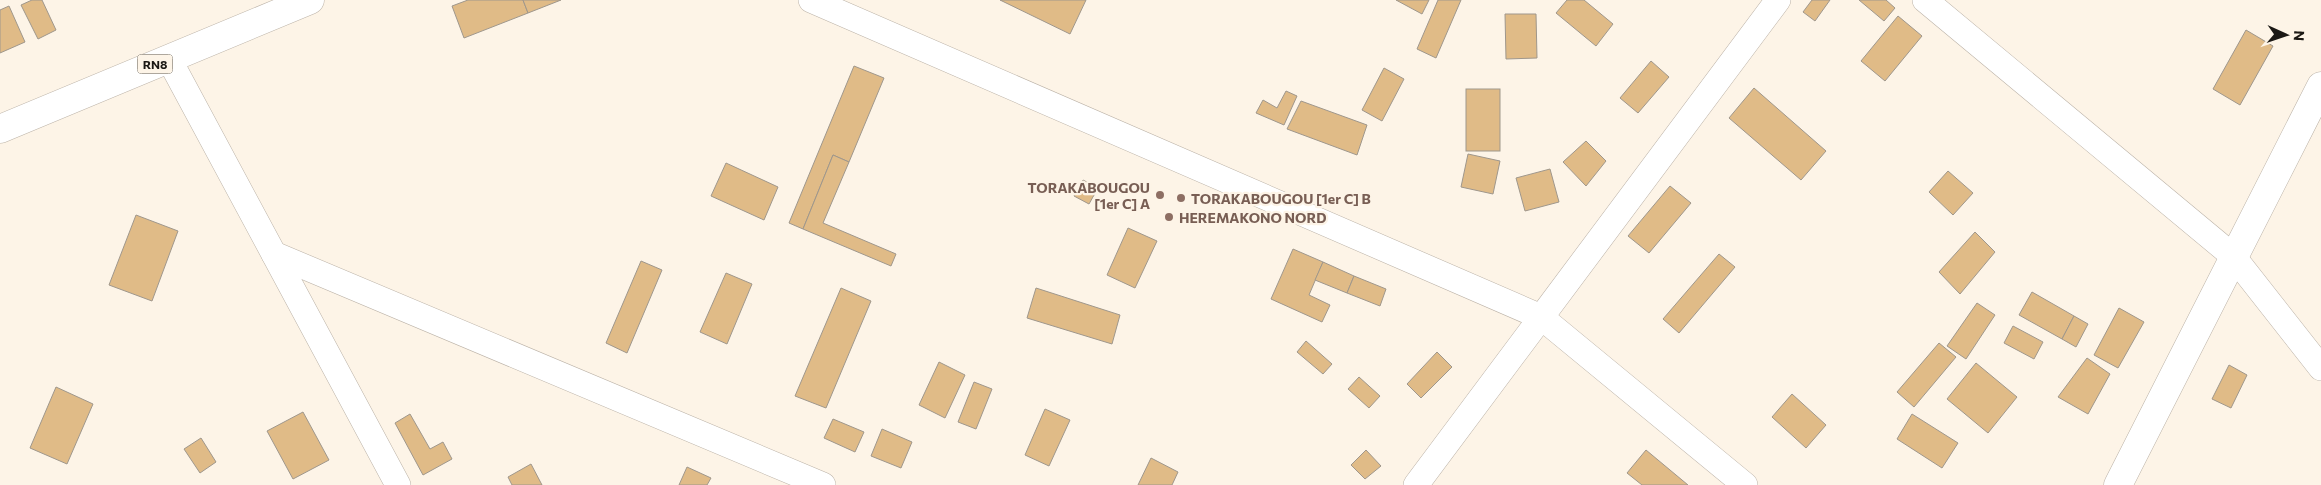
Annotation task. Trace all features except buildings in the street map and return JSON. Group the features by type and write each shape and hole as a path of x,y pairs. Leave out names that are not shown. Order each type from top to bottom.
{"street":[{"name":"RN8","path":"0,129 310,0"},
{"path":"811,0 1541,317 1744,485"},
{"path":"1416,485 1778,0"},
{"path":"1925,0 2233,256 2321,368"},
{"path":"169,59 398,485"},
{"path":"2118,485 2321,86"},
{"path":"274,254 823,485"}],"place":[{"name":"TORAKABOUGOU [1er C] A","path":"1160,195"},
{"name":"TORAKABOUGOU [1er C] B","path":"1181,198"},
{"name":"HEREMAKONO NORD","path":"1169,217"}]}
